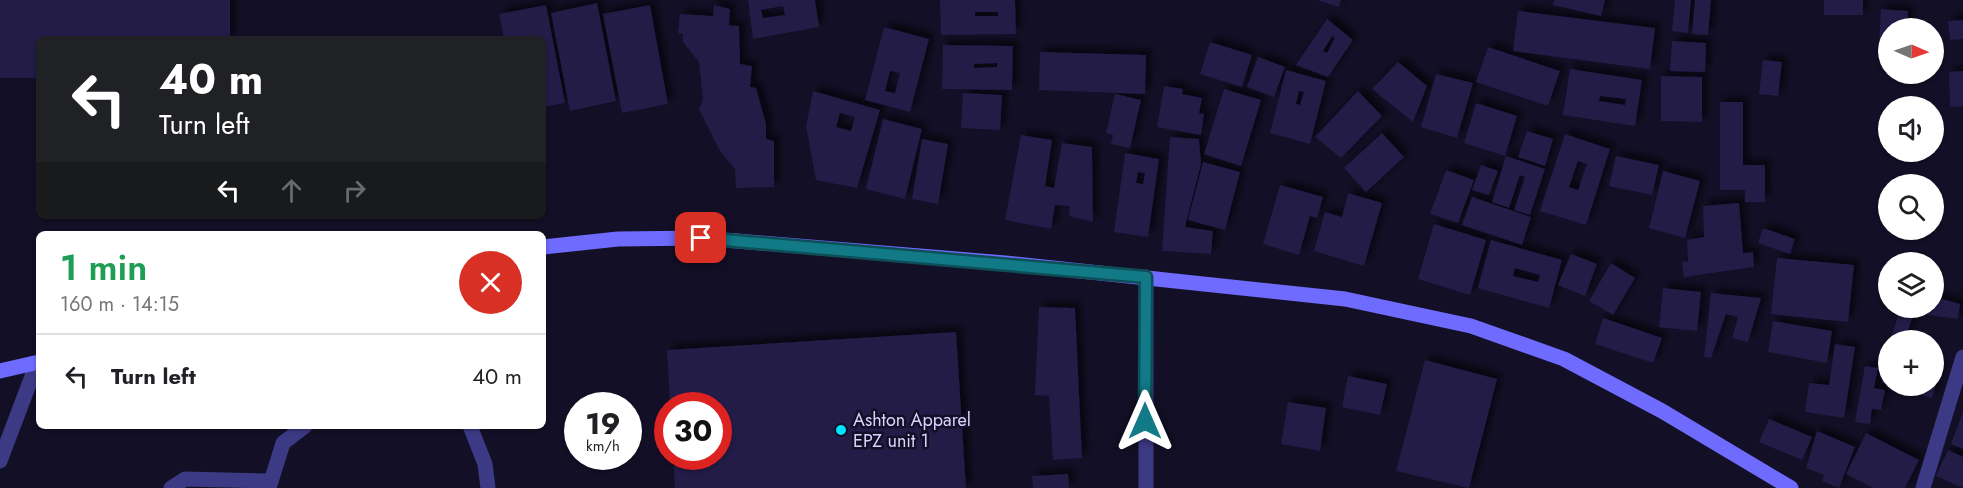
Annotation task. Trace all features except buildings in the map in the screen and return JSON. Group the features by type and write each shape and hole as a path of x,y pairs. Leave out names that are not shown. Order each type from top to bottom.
{"main road":[{"path":"546,247 618,239 701,238 1146,277 1345,299 1471,326 1564,359 1662,411 1791,488"},
{"path":"0,371 36,363"}],"street":[{"path":"1146,277 1146,488"},
{"path":"1923,488 1963,357"},
{"path":"0,461 36,368"},
{"path":"171,488 185,479 269,484 283,443 301,429"},
{"path":"471,429 485,464 488,488"}],"place":[{"name":"Ashton Apparel EPZ unit 1","path":"841,430"}],"route":[{"path":"701,238 1146,277 1145,421"}]}
